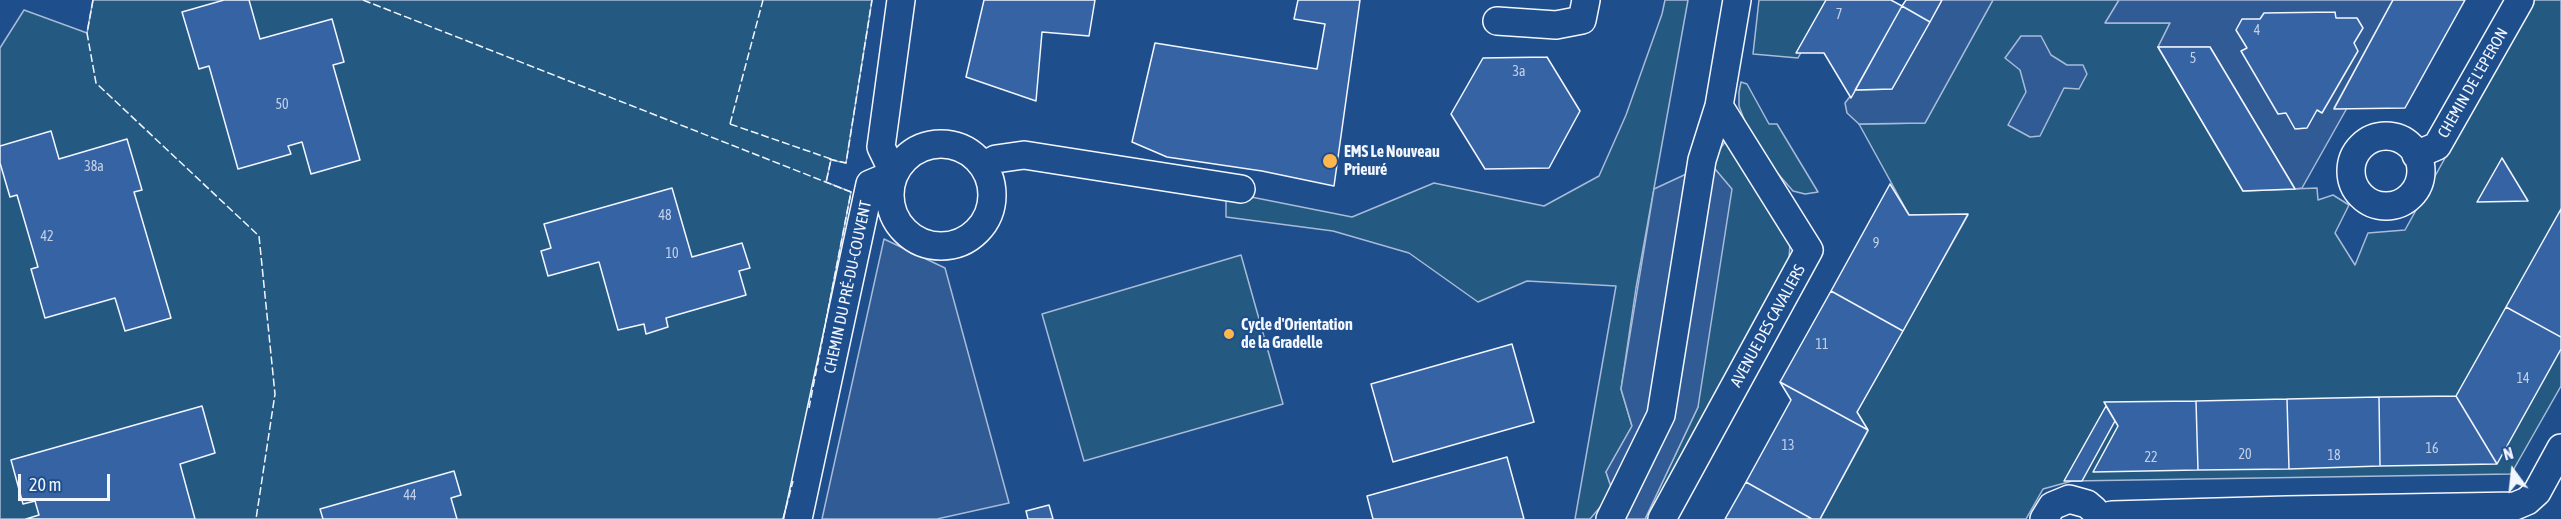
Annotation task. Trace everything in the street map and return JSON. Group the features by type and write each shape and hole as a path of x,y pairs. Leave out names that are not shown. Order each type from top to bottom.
{"street":[{"path":"894,174 881,147 901,0"},
{"path":"1497,21 1556,25 1582,20 1586,0"},
{"path":"1610,519 1661,415 1701,160 1719,106 1737,0"},
{"name":"CHEMIN DE L'EPERON","path":"2416,155 2437,146 2520,0"},
{"name":"AVENUE DES CAVALIERS","path":"1662,519 1809,250 1719,106"},
{"path":"935,145 952,145 968,152 983,166 989,178 992,193 990,209 984,224 973,235 959,243 942,246 925,243 910,235 898,223 892,207 891,190 894,174 905,160 919,150 935,145"},
{"path":"983,166 996,159 1024,155 1241,189"},
{"name":"CHEMIN DU PRÉ-DU-COUVENT","path":"798,519 870,184 894,174"},
{"path":"2044,519 2052,506 2069,499 2087,504 2099,519 2112,515 2265,510 2515,506 2527,501 2537,492 2561,448"}],"shaded area":[{"path":"93,0 872,0 846,163 831,160 826,182 851,192 799,461 783,519 0,519 0,48 24,10 87,33"},
{"path":"1665,0 1688,0 1636,288 1621,389 1632,426 1606,472 1613,492 1590,519 1575,519 1616,286 1527,281 1478,302 1409,253 1333,231 1226,217 1226,192 1352,217 1434,183 1544,206 1599,176 1626,115"},
{"path":"1759,0 1829,0 1798,58 1753,54"},
{"path":"1942,0 1993,0 1925,123 1859,124 1847,113 1845,103 1855,90 1892,89"},
{"path":"1993,0 2119,0 2106,23 2170,23 2158,47 2243,191 2317,188 2318,200 2333,195 2349,205 2335,233 2355,265 2368,233 2405,230 2533,0 2561,0 2561,386 2511,474 2072,481 2043,489 2026,519 1820,519 1868,431 1857,412 1968,215 1909,215 1859,124 1925,123"},
{"path":"2119,0 2393,0 2334,108 2347,108 2302,188 2295,189 2210,47 2158,47 2170,23 2105,23"},
{"path":"2021,36 2041,36 2051,55 2067,65 2083,65 2087,74 2079,89 2064,88 2040,136 2030,137 2008,125 2026,92 2020,70 2005,58"},
{"path":"1741,82 1747,84 1769,124 1777,124 1818,192 1805,194 1793,191 1772,167 1745,122 1739,106"},
{"path":"1727,139 1790,244 1788,274 1652,519 1645,519 1698,407 1710,163"},
{"path":"1710,163 1732,189 1698,407 1645,519 1622,519 1606,472 1632,426 1621,389 1654,189"},
{"path":"884,239 945,268 1009,503 937,519 822,519"},
{"path":"1241,255 1283,404 1084,461 1042,314"}],"building":[{"path":"224,0 249,0 260,39 332,19 344,62 333,65 360,160 311,174 302,142 288,146 291,154 238,169 209,66 199,69 182,12"},
{"path":"984,0 1095,0 1089,36 1042,32 1036,101 966,77"},
{"path":"1298,0 1360,0 1334,186 1262,171 1167,157 1132,142 1155,43 1317,69 1325,24 1294,19"},
{"path":"1826,0 1891,0 1902,6 1851,98 1824,53 1796,53"},
{"path":"1906,0 1942,0 1930,22 1902,6"},
{"path":"2393,0 2465,0 2405,108 2334,109"},
{"path":"1902,6 1930,22 1892,89 1855,90"},
{"path":"2335,12 2336,18 2357,18 2363,28 2354,43 2358,51 2322,113 2317,110 2307,128 2295,129 2286,113 2278,114 2241,51 2247,48 2236,30 2242,19 2260,19 2264,13"},
{"path":"2158,47 2210,47 2295,189 2243,191"},
{"path":"1547,57 1580,111 1549,168 1485,169 1451,114 1483,58"},
{"path":"51,131 59,159 127,139 142,190 134,192 171,318 125,331 115,298 45,318 31,269 38,267 17,195 10,197 0,163 0,146"},
{"path":"2502,158 2528,201 2477,202"},
{"path":"1890,184 1909,215 1968,214 1903,331 1831,291"},
{"path":"672,188 692,257 742,243 750,268 739,271 746,295 666,318 668,327 646,334 644,324 618,330 599,262 548,276 541,251 551,248 544,224"},
{"path":"2561,209 2561,337 2506,307"},
{"path":"1831,291 1903,331 1857,412 1868,430 1780,382"},
{"path":"2506,307 2561,337 2561,349 2497,464 2456,396"},
{"path":"1512,344 1534,422 1393,462 1371,384"},
{"path":"1780,382 1868,430 1820,519 1812,519 1746,482 1791,400"},
{"path":"2456,396 2497,464 2380,466 2379,397"},
{"path":"2379,397 2380,466 2289,469 2287,399"},
{"path":"2287,399 2289,469 2198,470 2196,401"},
{"path":"2196,401 2198,470 2093,472 2118,426 2104,402"},
{"path":"202,406 215,453 180,464 195,519 26,519 39,515 35,501 23,504 11,460"},
{"path":"2106,406 2115,421 2082,481 2064,481"},
{"path":"1507,457 1524,519 1373,519 1367,496"},
{"path":"454,471 461,495 451,498 457,519 323,519 320,509"},
{"path":"1746,482 1812,519 1725,519"},
{"path":"1049,505 1053,519 1028,519 1026,511"}],"fence":[{"path":"93,0 87,33 96,83 259,236 275,394 256,519"},
{"path":"363,0 851,192 809,408"},
{"path":"730,124 763,0"},
{"path":"829,159 846,163 872,0"},
{"path":"730,124 831,159 826,183"},
{"path":"783,519 793,481"}],"place":[{"name":"EMS Le Nouveau Prieuré","path":"1330,161"},
{"name":"Cycle d'Orientation de la Gradelle","path":"1229,334"}]}
